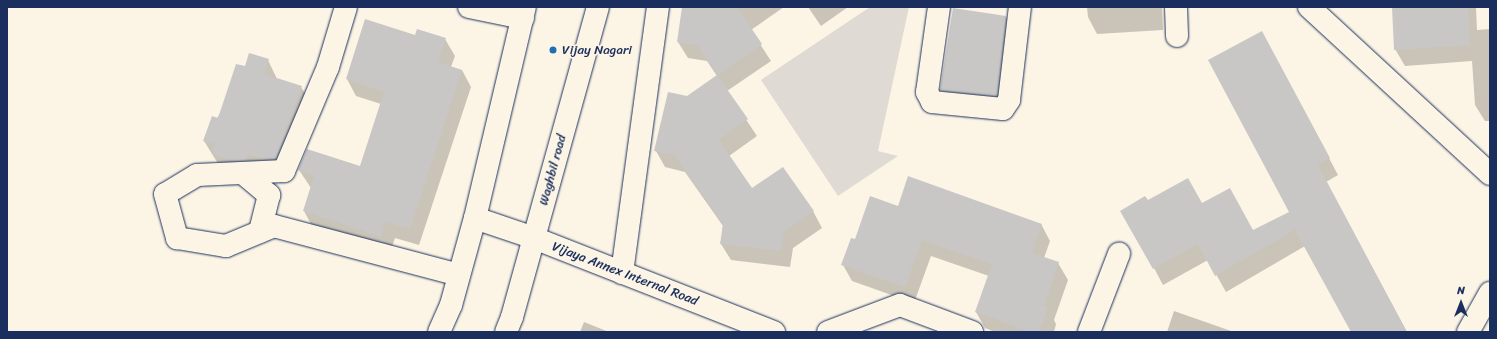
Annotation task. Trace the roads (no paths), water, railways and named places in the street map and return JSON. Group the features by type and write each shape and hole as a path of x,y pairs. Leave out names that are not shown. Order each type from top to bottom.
{"street":[{"path":"346,7 328,67 284,170 244,174 197,175 165,194 177,238 226,246 274,226 460,275"},
{"path":"439,332 451,305 460,275 524,12 469,7"},
{"name":"Waghbil road","path":"506,332 534,238 598,7"},
{"path":"622,273 658,7"},
{"path":"939,7 927,92 932,102 1003,109 1009,100 1020,7"},
{"path":"1176,7 1177,36"},
{"path":"1309,7 1490,174"},
{"path":"244,174 269,195 260,232"},
{"name":"Vijaya Annex Internal Road","path":"475,218 534,238 774,332"},
{"path":"1089,332 1119,254"},
{"path":"1468,332 1490,293"},
{"path":"828,332 900,305 972,332"}],"place":[{"name":"Vijay Nagari","path":"553,50"}]}
